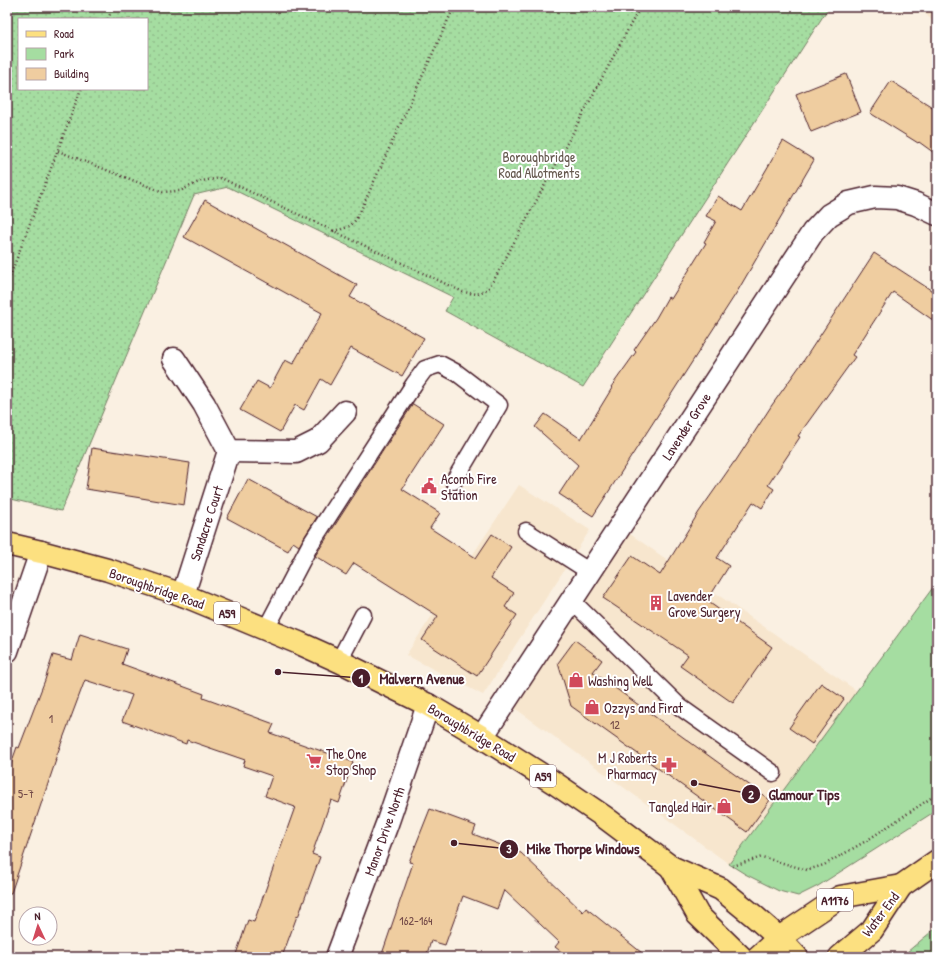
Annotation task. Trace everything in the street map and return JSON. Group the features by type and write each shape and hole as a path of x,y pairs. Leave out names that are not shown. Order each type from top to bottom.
{"main road":[{"name":"Boroughbridge Road","path":"7,544 108,570 183,595 266,629 428,705 482,736 556,784 603,816 670,868 721,888 779,938 797,957"},
{"name":"Water End","path":"840,957 872,930 901,886 937,861"},
{"name":"Boroughbridge Road","path":"670,868 698,915 741,957"},
{"name":"Water End","path":"758,957 779,938 840,897 901,886"}],"street":[{"name":"Lavender Grove","path":"482,736 814,232 829,215 849,203 875,197 897,198 916,204 937,214"},
{"path":"174,359 204,404 229,451 296,452 318,441 345,412"},
{"name":"Sandacre Court","path":"183,595 229,451"},
{"path":"7,651 41,552"},
{"name":"Manor Drive North","path":"337,957 387,824 428,705"}],"lane":[{"path":"266,629 310,544 414,384 425,369 440,364 457,373 499,405 454,481"},
{"path":"526,531 590,572"},
{"path":"571,600 680,707 773,773"},
{"path":"339,662 363,615"}],"path":[{"path":"108,18 113,7"},
{"path":"332,231 347,228 354,223 360,212 454,7"},
{"path":"58,151 163,192 180,191 202,181 221,178 463,292 477,294 488,289 495,278 640,7"},
{"path":"7,284 82,90"},
{"path":"702,880 727,868 762,857 807,870 824,865 866,841 937,794"}],"shaded area":[{"path":"918,7 937,7 937,25"},
{"path":"519,485 590,530 483,695 406,655"},
{"path":"630,534 857,691 729,864 512,706"}],"green space":[{"name":"Boroughbridge Road Allotments","path":"7,7 829,7 583,387 445,311 453,297 228,187 194,195 61,511 7,498"},
{"path":"937,582 937,810 818,886 798,896 779,891 729,864"},
{"path":"937,927 937,957 901,957"}],"building":[{"path":"846,74 861,112 811,132 796,94"},
{"path":"891,81 937,110 937,155 919,142 918,143 870,113"},
{"path":"783,141 814,160 737,292 593,516 559,494 578,465 535,427 545,414 581,439 612,388 611,387 636,352 634,350 656,318 668,297 671,299 706,243 704,242 716,221 706,216 718,196 742,211"},
{"path":"205,200 357,285 350,297 424,338 402,376 351,348 330,385 321,379 304,410 295,405 280,432 240,410 257,381 270,388 285,360 293,364 322,313 184,237"},
{"path":"874,253 937,294 937,323 893,292 852,355 855,357 798,436 800,437 768,485 774,489 762,508 753,502 717,558 729,566 707,601 772,647 733,703 680,666 688,655 603,598 632,556 660,575 699,512 735,462 772,405 804,360"},
{"path":"413,404 444,424 402,489 440,513 430,528 476,558 492,534 511,547 491,578 514,593 505,607 517,615 477,676 422,640 438,616 354,563 346,575 315,556"},
{"path":"92,448 190,463 184,505 86,489"},
{"path":"248,479 317,517 299,546 293,542 288,551 227,518"},
{"path":"80,634 127,649 122,664 204,694 203,698 274,724 270,733 353,762 339,803 331,800 312,854 320,857 282,957 235,957 248,920 254,922 295,807 265,796 272,776 243,766 245,760 187,740 186,744 122,721 132,695 85,680 55,760 11,893 7,893 7,775 17,747 19,748 53,655 72,660"},
{"path":"575,640 602,660 593,672 770,800 747,832 571,706 558,663"},
{"path":"821,683 844,699 812,744 789,728"},
{"path":"430,809 476,826 473,834 521,853 583,912 586,908 647,957 568,957 555,947 559,942 504,890 497,909 463,896 445,945 431,941 426,957 381,957 413,863 409,862"}],"place":[{"name":"Acomb Fire Station","path":"429,486"},
{"name":"Lavender Grove Surgery","path":"656,603"},
{"name":"Malvern Avenue","path":"278,672"},
{"name":"Washing Well","path":"576,680"},
{"name":"Ozzys and Firat","path":"592,707"},
{"name":"The One Stop Shop","path":"314,761"},
{"name":"M J Roberts Pharmacy","path":"669,765"},
{"name":"Glamour Tips","path":"694,783"},
{"name":"Tangled Hair","path":"724,806"},
{"name":"Mike Thorpe Windows","path":"454,843"}]}
